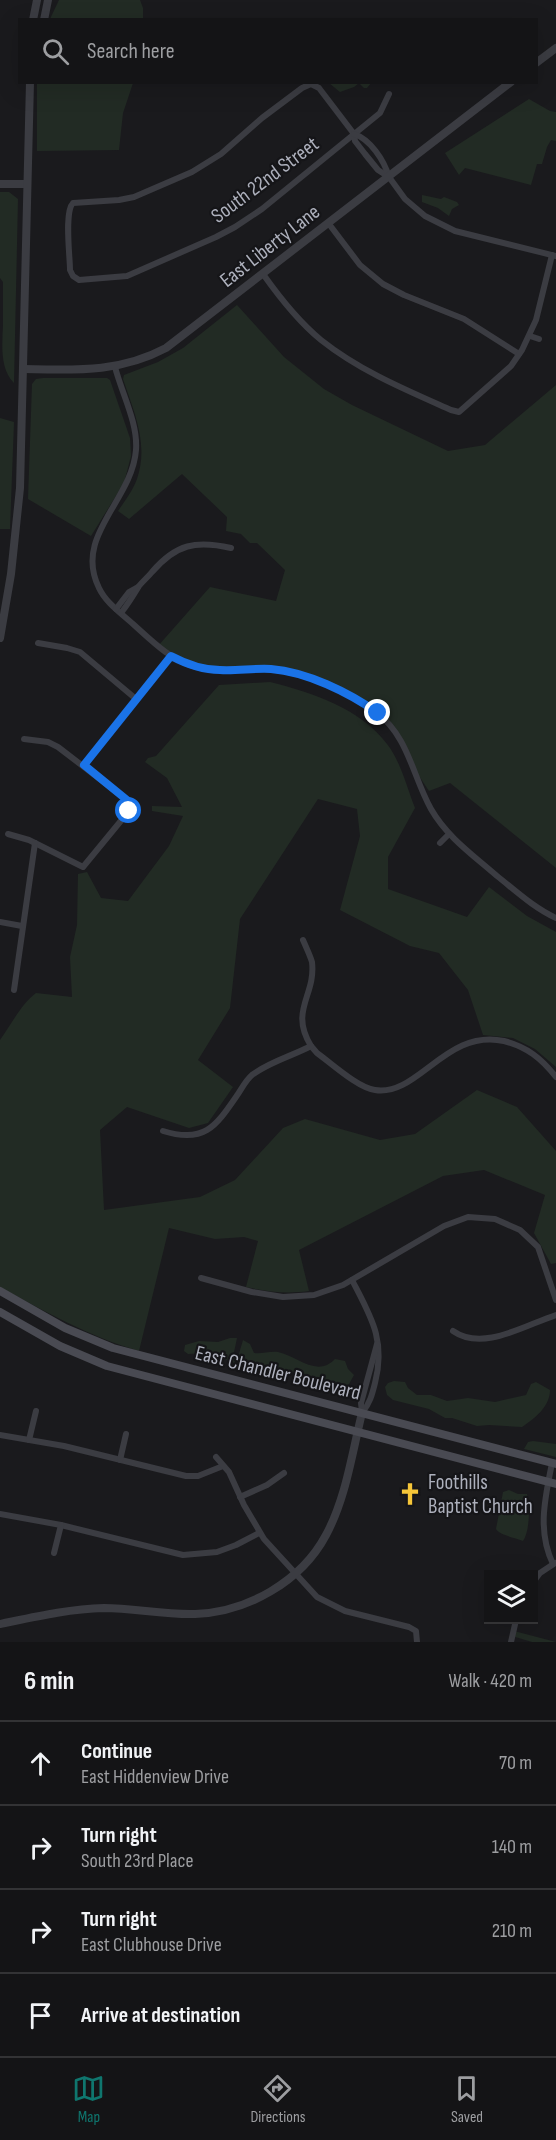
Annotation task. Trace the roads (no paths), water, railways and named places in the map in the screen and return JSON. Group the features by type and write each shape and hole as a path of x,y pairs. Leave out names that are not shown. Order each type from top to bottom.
{"main road":[{"name":"East Chandler Boulevard","path":"0,1291 65,1328 100,1343 554,1464"},
{"name":"East Chandler Boulevard","path":"0,1312 93,1362 552,1483"}],"street":[{"path":"33,18 37,0"},
{"path":"44,18 48,0"},
{"path":"538,62 556,48"},
{"path":"0,638 20,488 30,84"},
{"name":"South 22nd Street","path":"354,134 318,88 311,84 302,88 211,161 192,172 140,195 119,200 73,203 70,207 70,270 79,280 127,276 216,237 262,209 380,113 389,94"},
{"name":"East Liberty Lane","path":"24,369 92,370 115,367 148,357 166,348 508,84"},
{"path":"263,274 306,326 337,352 360,367 459,412 511,366 530,336 554,256 445,227 425,216 388,177 378,170 355,141 354,134 363,137 372,148 386,166 388,177"},
{"path":"365,154 372,148"},
{"path":"0,184 26,184"},
{"path":"329,224 360,265 383,284 464,319 519,354"},
{"path":"530,336 539,339"},
{"path":"115,367 130,416 136,449 131,474 95,539 91,555 94,578 103,596 171,656 196,667 218,670 292,671 363,702 390,724 401,739 423,794 449,834 530,902 556,918"},
{"path":"118,611 168,556 184,547 192,544 209,544 231,548"},
{"path":"38,643 80,652 136,699"},
{"path":"84,765 171,656"},
{"path":"8,834 35,843 83,867 131,806 127,800 84,765 58,747 48,742 24,739"},
{"path":"440,843 449,834"},
{"path":"14,990 35,843"},
{"path":"0,922 22,926"},
{"path":"303,940 312,964 312,976 302,1013 302,1026 311,1046 353,1079 372,1090 393,1090 459,1046 486,1040 500,1040 528,1049 545,1063 556,1077"},
{"path":"163,1131 180,1136 211,1128 220,1121 249,1077 311,1046"},
{"path":"201,1278 252,1292 294,1298 325,1292 352,1280 444,1226 468,1217 477,1217 495,1219 520,1230 538,1247 556,1300"},
{"path":"0,1624 54,1613 91,1609 193,1614 220,1611 248,1603 269,1592 294,1574 320,1545 332,1522 362,1413 369,1404 380,1359 375,1324 352,1280"},
{"path":"453,1332 463,1338 476,1340 502,1335 556,1316"},
{"path":"29,1440 36,1411"},
{"path":"120,1460 126,1434"},
{"path":"0,1435 64,1446 192,1477 223,1466"},
{"path":"216,1457 229,1472 259,1533 317,1597 336,1608 409,1627 416,1631 417,1642"},
{"path":"538,1578 554,1564 548,1553 543,1523 543,1505 552,1483 554,1464"},
{"path":"240,1497 267,1485 284,1473"},
{"path":"0,1514 61,1525 166,1552 195,1555 227,1549 259,1533"},
{"path":"54,1553 61,1525"},
{"path":"511,1642 515,1624"}],"place":[{"name":"Foothills Baptist Church","path":"410,1494"}]}
